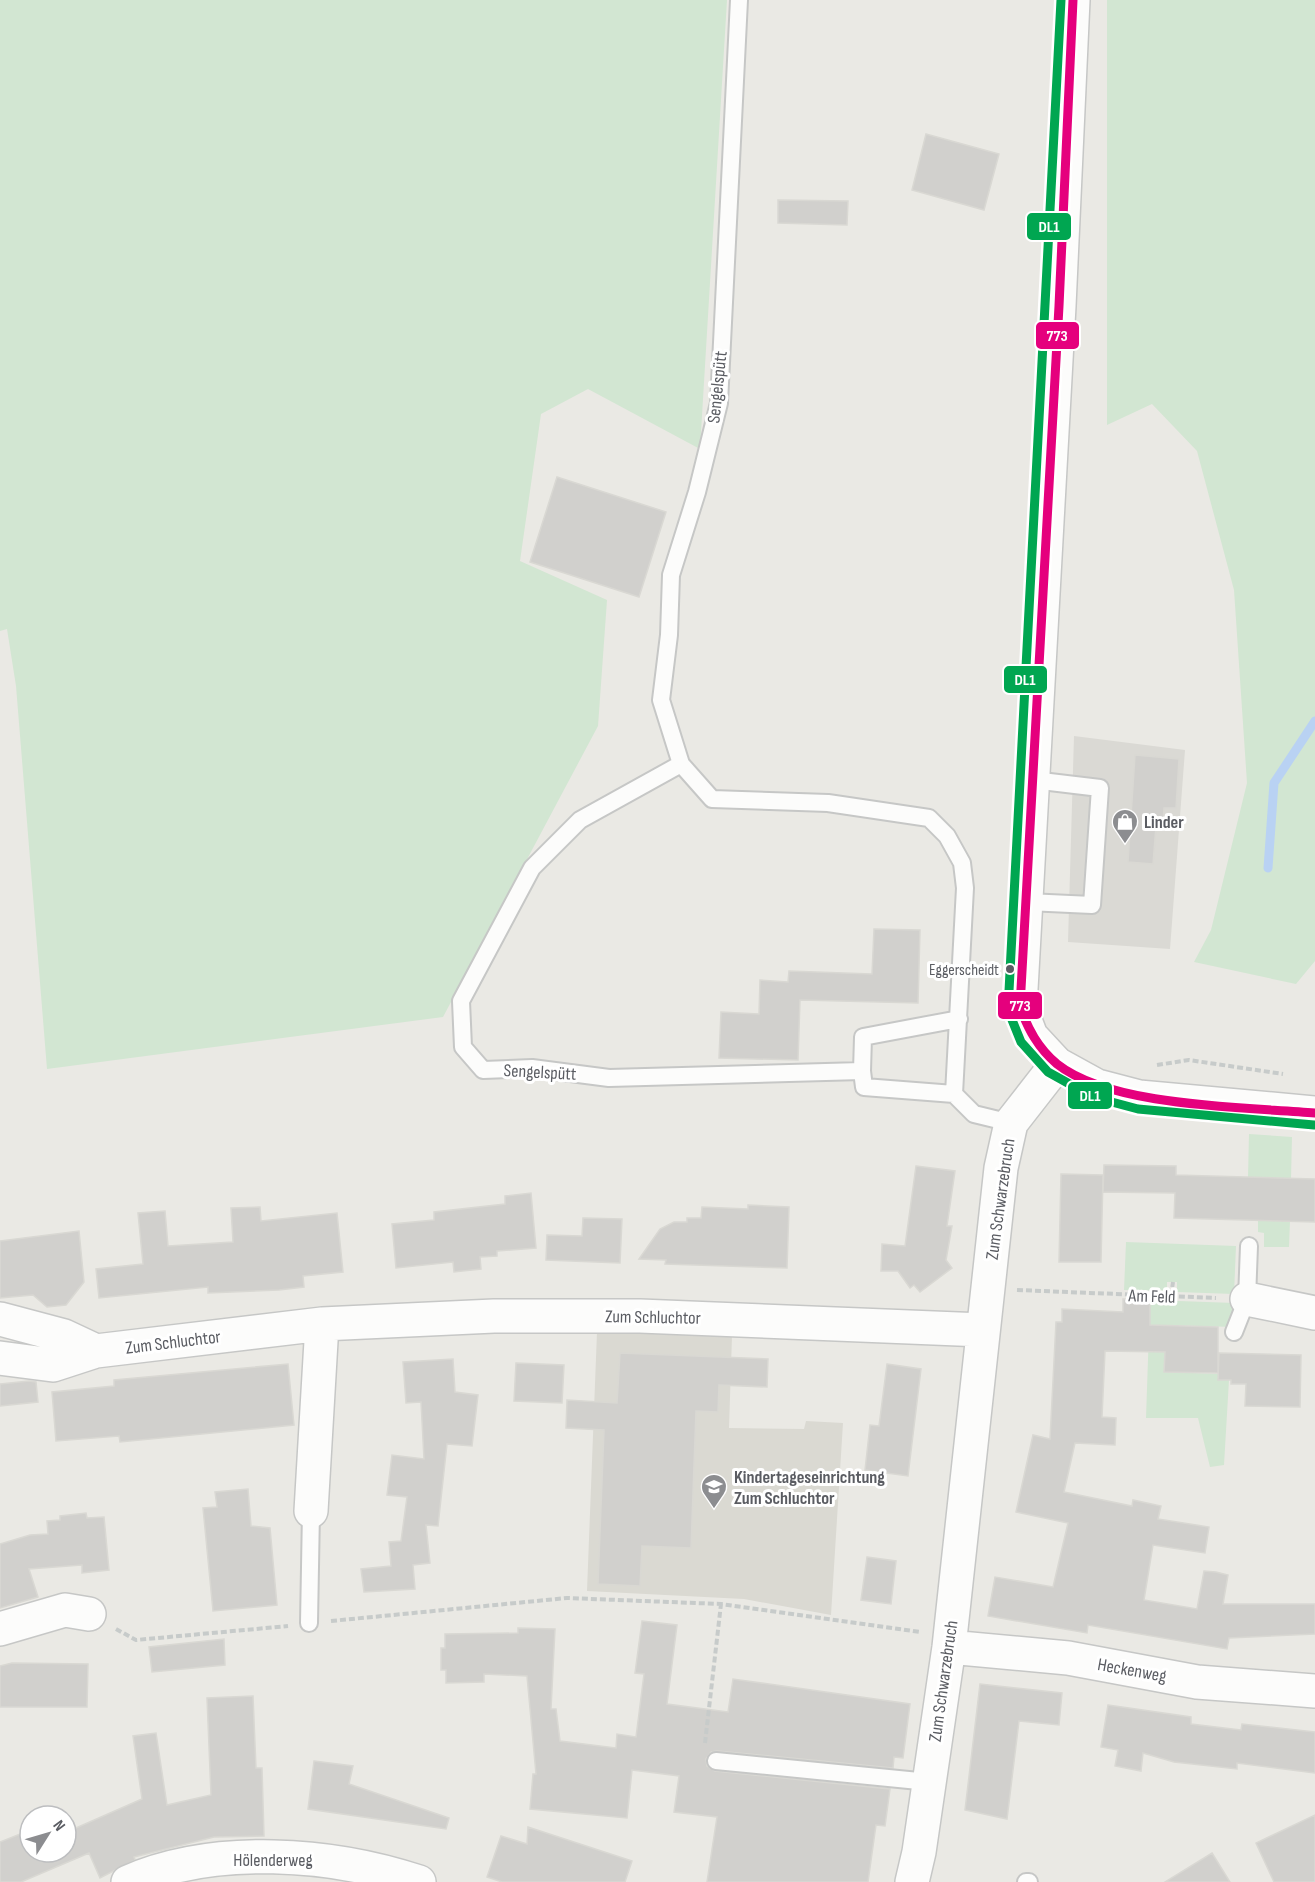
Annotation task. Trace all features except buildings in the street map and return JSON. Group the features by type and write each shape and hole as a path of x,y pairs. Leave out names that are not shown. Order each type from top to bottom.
{"street":[{"path":"1073,0 1020,1007 1031,1036 1057,1064 1097,1086 1139,1097 1315,1113"},
{"name":"Zum Schwarzebruch","path":"912,1882 919,1852 949,1641 1001,1168 1011,1123 1057,1064"},
{"path":"1247,1299 1315,1313"},
{"name":"Zum Schluchtor","path":"0,1358 53,1365 96,1351 322,1324 494,1316 640,1316 983,1330"},
{"path":"0,1319 64,1336 96,1351"},
{"path":"311,1511 322,1324"},
{"path":"0,1629 65,1610 89,1614"},
{"name":"Heckenweg","path":"949,1641 1068,1658 1197,1682 1315,1691"},
{"name":"Hölenderweg","path":"128,1882 183,1865 232,1859 277,1870 301,1857 419,1882"}],"lane":[{"name":"Sengelspütt","path":"739,0 719,403 697,492 671,575 669,635 661,700 681,765 712,799 828,804 929,818 947,836 962,863 965,888 954,1094"},
{"name":"Sengelspütt","path":"681,765 580,820 532,868 461,1001 463,1047 483,1070 532,1068 609,1077 862,1071"},
{"path":"1027,902 1092,905 1100,788 1033,780"},
{"path":"959,1019 862,1037 864,1087 954,1094 974,1114 1011,1123"},
{"path":"1234,1332 1247,1299 1249,1246"},
{"path":"309,1623 311,1511"},
{"path":"710,1758 929,1782"}],"path":[{"path":"1153,1066 1189,1060 1283,1074"},
{"path":"1171,1296 1173,1282"},
{"name":"Am Feld","path":"988,1289 1247,1299"},
{"path":"89,1614 136,1640 567,1598 721,1604 949,1641"},
{"path":"710,1758 721,1604"}],"shaded area":[{"path":"1074,736 1185,750 1170,949 1068,942"},
{"name":"Kindertageseinrichtung Zum Schluchtor","path":"597,1332 732,1336 729,1428 804,1429 806,1421 843,1423 831,1615 744,1599 587,1591"}],"green space":[{"path":"0,0 727,0 700,449 588,389 541,414 520,561 607,600 598,726 443,1017 47,1069 16,686 7,629 0,631"},
{"path":"1107,0 1315,0 1315,961 1296,984 1194,962 1211,930 1247,783 1234,590 1197,451 1152,404 1107,425"},
{"path":"1249,1134 1292,1137 1291,1179 1248,1177"},
{"path":"1258,1220 1290,1221 1289,1247 1264,1247 1264,1233 1258,1232"},
{"path":"1126,1242 1236,1246 1234,1294 1177,1292 1177,1282 1167,1282 1167,1291 1124,1290"},
{"path":"1150,1300 1235,1303 1234,1327 1166,1325 1165,1372 1218,1374 1218,1380 1229,1380 1224,1465 1210,1467 1198,1418 1146,1418"}],"waterway":[{"path":"1268,868 1274,783 1315,721"}],"transit line":[{"name":"DL1","path":"1061,0 1008,1010 1021,1042 1048,1072 1093,1097 1138,1109 1314,1125"},
{"name":"773","path":"1073,0 1059,306 1020,1007 1034,1038 1057,1064 1081,1078 1110,1089 1180,1102 1315,1113"}],"place":[{"name":"Linder","path":"1125,845"},
{"name":"Eggerscheidt","path":"1010,969"},
{"name":"Kindertageseinrichtung Zum Schluchtor","path":"714,1510"}]}
